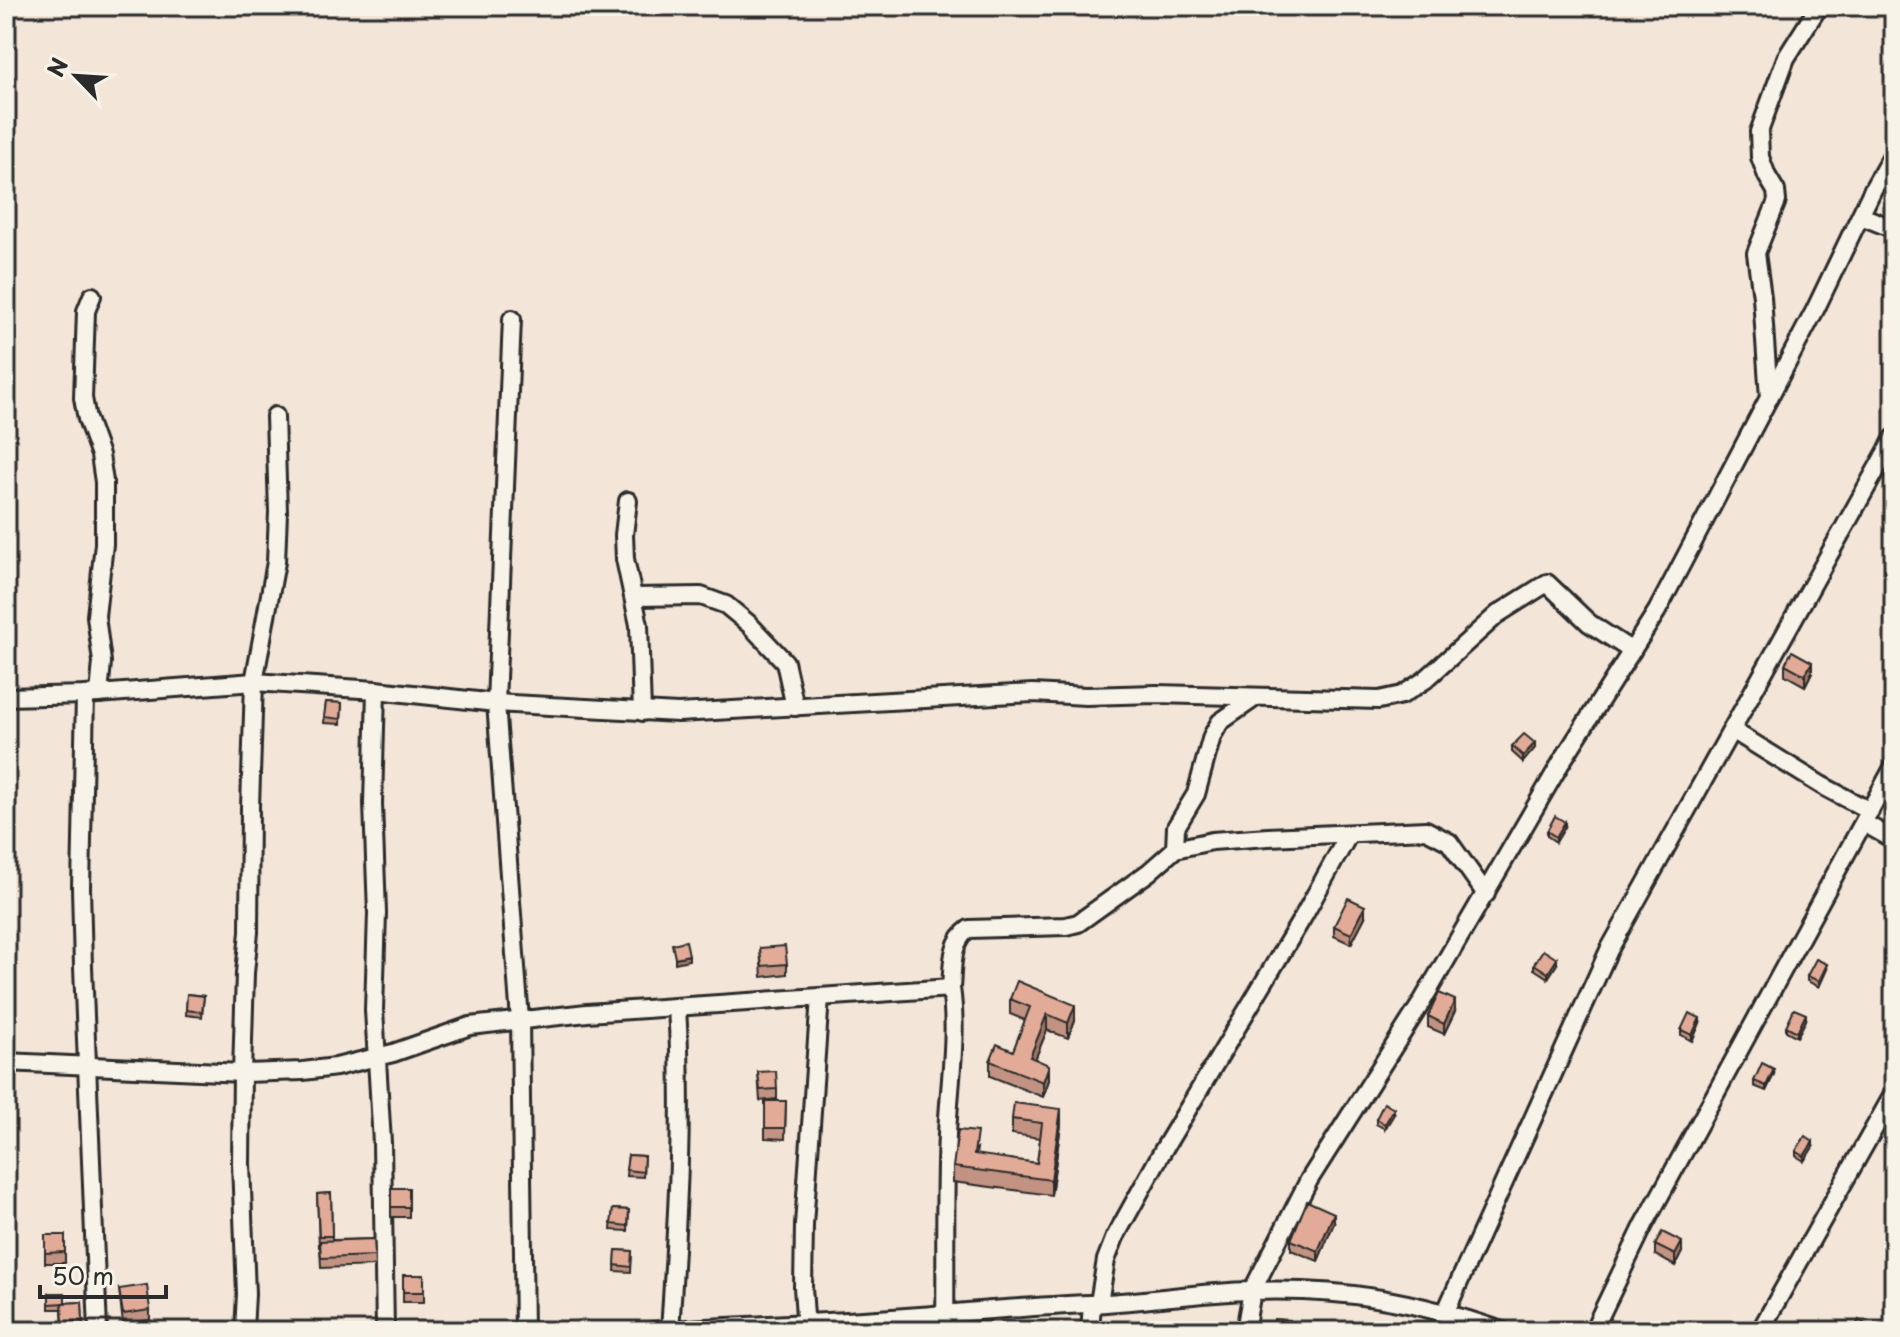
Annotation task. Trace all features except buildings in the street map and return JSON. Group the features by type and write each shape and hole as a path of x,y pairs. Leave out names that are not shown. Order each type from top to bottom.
{"street":[{"path":"1769,400 1756,253 1777,201 1776,191 1760,157 1759,132 1786,58 1819,6"},
{"path":"1245,1331 1252,1291 1309,1180 1384,1063 1562,761 1657,611 1769,400 1894,152"},
{"path":"1861,216 1894,229"},
{"path":"92,296 86,311 83,398 100,455 104,482 104,544 96,616 102,662 92,695 81,888 98,1331"},
{"path":"512,319 496,703 520,1020 524,1331"},
{"path":"244,1331 242,1073 249,932 254,682 276,562 275,416"},
{"path":"1446,1311 1609,950 1894,438"},
{"path":"628,501 625,559 639,625 642,712"},
{"path":"6,697 92,695 254,682 376,690 496,703 678,713 1033,693 1379,700 1402,695 1425,680 1498,614 1547,583 1589,623 1632,651"},
{"path":"635,597 701,596 726,605 785,662 795,707"},
{"path":"376,690 373,804 377,913 375,1057 382,1143 385,1331"},
{"path":"1175,849 1176,827 1196,794 1206,752 1220,722 1219,696"},
{"path":"1220,722 1256,697"},
{"path":"1732,730 1821,785 1894,840"},
{"path":"1593,1331 1651,1212 1894,766"},
{"path":"945,1323 944,1200 954,1003 951,988 955,948 960,935 969,929 1078,923 1149,872 1175,849 1212,841 1416,830 1436,834 1456,849 1486,894"},
{"path":"1090,1331 1106,1260 1115,1237 1349,834"},
{"path":"6,1062 242,1073 336,1067 427,1042 470,1026 782,998 951,988"},
{"path":"806,1327 804,1225 820,997"},
{"path":"670,1330 681,1165 677,1008"},
{"path":"1760,1331 1894,1093"},
{"path":"653,1331 945,1323 1027,1306 1095,1304 1252,1291 1319,1291 1375,1297 1446,1311 1502,1331"}]}
